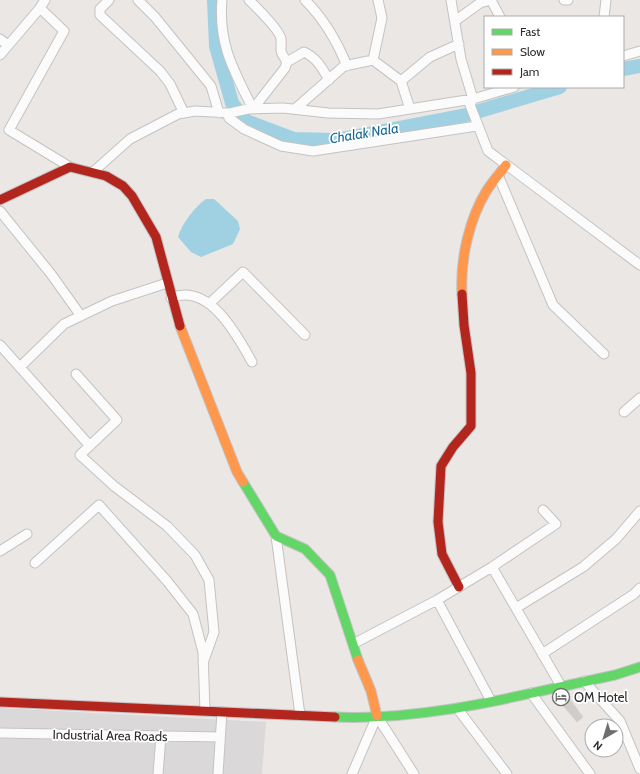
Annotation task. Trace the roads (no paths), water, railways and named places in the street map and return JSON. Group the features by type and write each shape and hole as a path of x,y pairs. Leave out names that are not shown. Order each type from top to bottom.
{"street":[{"path":"109,0 100,9 100,15 160,71 170,84 184,113"},
{"path":"138,0 155,17 211,86 229,118 244,129 281,146 313,151 476,124"},
{"path":"222,0 220,16 224,48 250,109"},
{"path":"249,0 263,13 281,38 280,52 287,62"},
{"path":"305,0 319,14 338,44 347,66"},
{"path":"373,60 382,18 378,0"},
{"path":"451,0 476,124 488,151 640,265"},
{"path":"455,22 480,3 492,0 500,16"},
{"path":"604,16 606,0"},
{"path":"0,55 43,4 64,32 9,130"},
{"path":"0,39 8,45"},
{"path":"401,81 430,57 459,44"},
{"path":"624,56 640,51"},
{"path":"250,109 287,62 304,52 311,55 320,64 329,80"},
{"path":"295,109 347,66 373,60 401,81 410,109"},
{"path":"93,172 130,139 178,114 195,111 225,113 250,109 295,109 328,113 378,114 472,102 504,89"},
{"path":"0,125 70,167 106,176 123,186 132,196 156,237 171,298 180,326 238,472 276,536 300,715"},
{"path":"459,586 442,554 438,522 441,466 452,447 471,426 471,373 464,325 461,280 470,226 487,190 506,165"},
{"path":"0,200 70,167"},
{"path":"498,175 553,304 604,354"},
{"path":"0,210 51,274 81,316"},
{"path":"209,304 243,272 305,335"},
{"path":"20,368 64,324 112,301 167,283"},
{"path":"171,298 179,295 202,299 209,304 220,313 230,325 252,362"},
{"path":"0,345 90,446"},
{"path":"76,374 117,420 80,455 114,486 167,526 195,555 209,580 214,632 204,663"},
{"path":"624,412 640,398"},
{"path":"35,564 99,505 167,581 193,614 203,652 205,711"},
{"path":"353,644 437,600 492,567 556,524 543,510"},
{"path":"516,608 583,568 616,539 640,511"},
{"path":"0,551 28,534"},
{"path":"276,536 305,549 330,575 353,644 371,690 377,716 414,774"},
{"path":"492,567 561,686"},
{"path":"542,654 634,594 640,588"},
{"path":"437,600 491,701"},
{"path":"0,702 346,717 377,716 457,708 616,675 640,667"},
{"path":"584,681 620,722 640,769"},
{"path":"531,693 590,774"},
{"path":"457,708 508,774"},
{"path":"218,774 222,712"},
{"path":"352,774 377,716"},
{"name":"Industrial Area Roads","path":"0,733 220,737"},
{"path":"158,774 160,736"}],"water":[{"path":"206,199 214,199 238,221 240,229 233,244 201,257 191,252 178,237 189,216"}],"waterway":[{"name":"Chalak Nala","path":"214,0 216,46 232,103 246,121 294,139 336,140 466,115 557,88"},
{"name":"Chalak Nala","path":"624,69 640,66"}],"place":[{"name":"OM Hotel","path":"561,697"}]}
